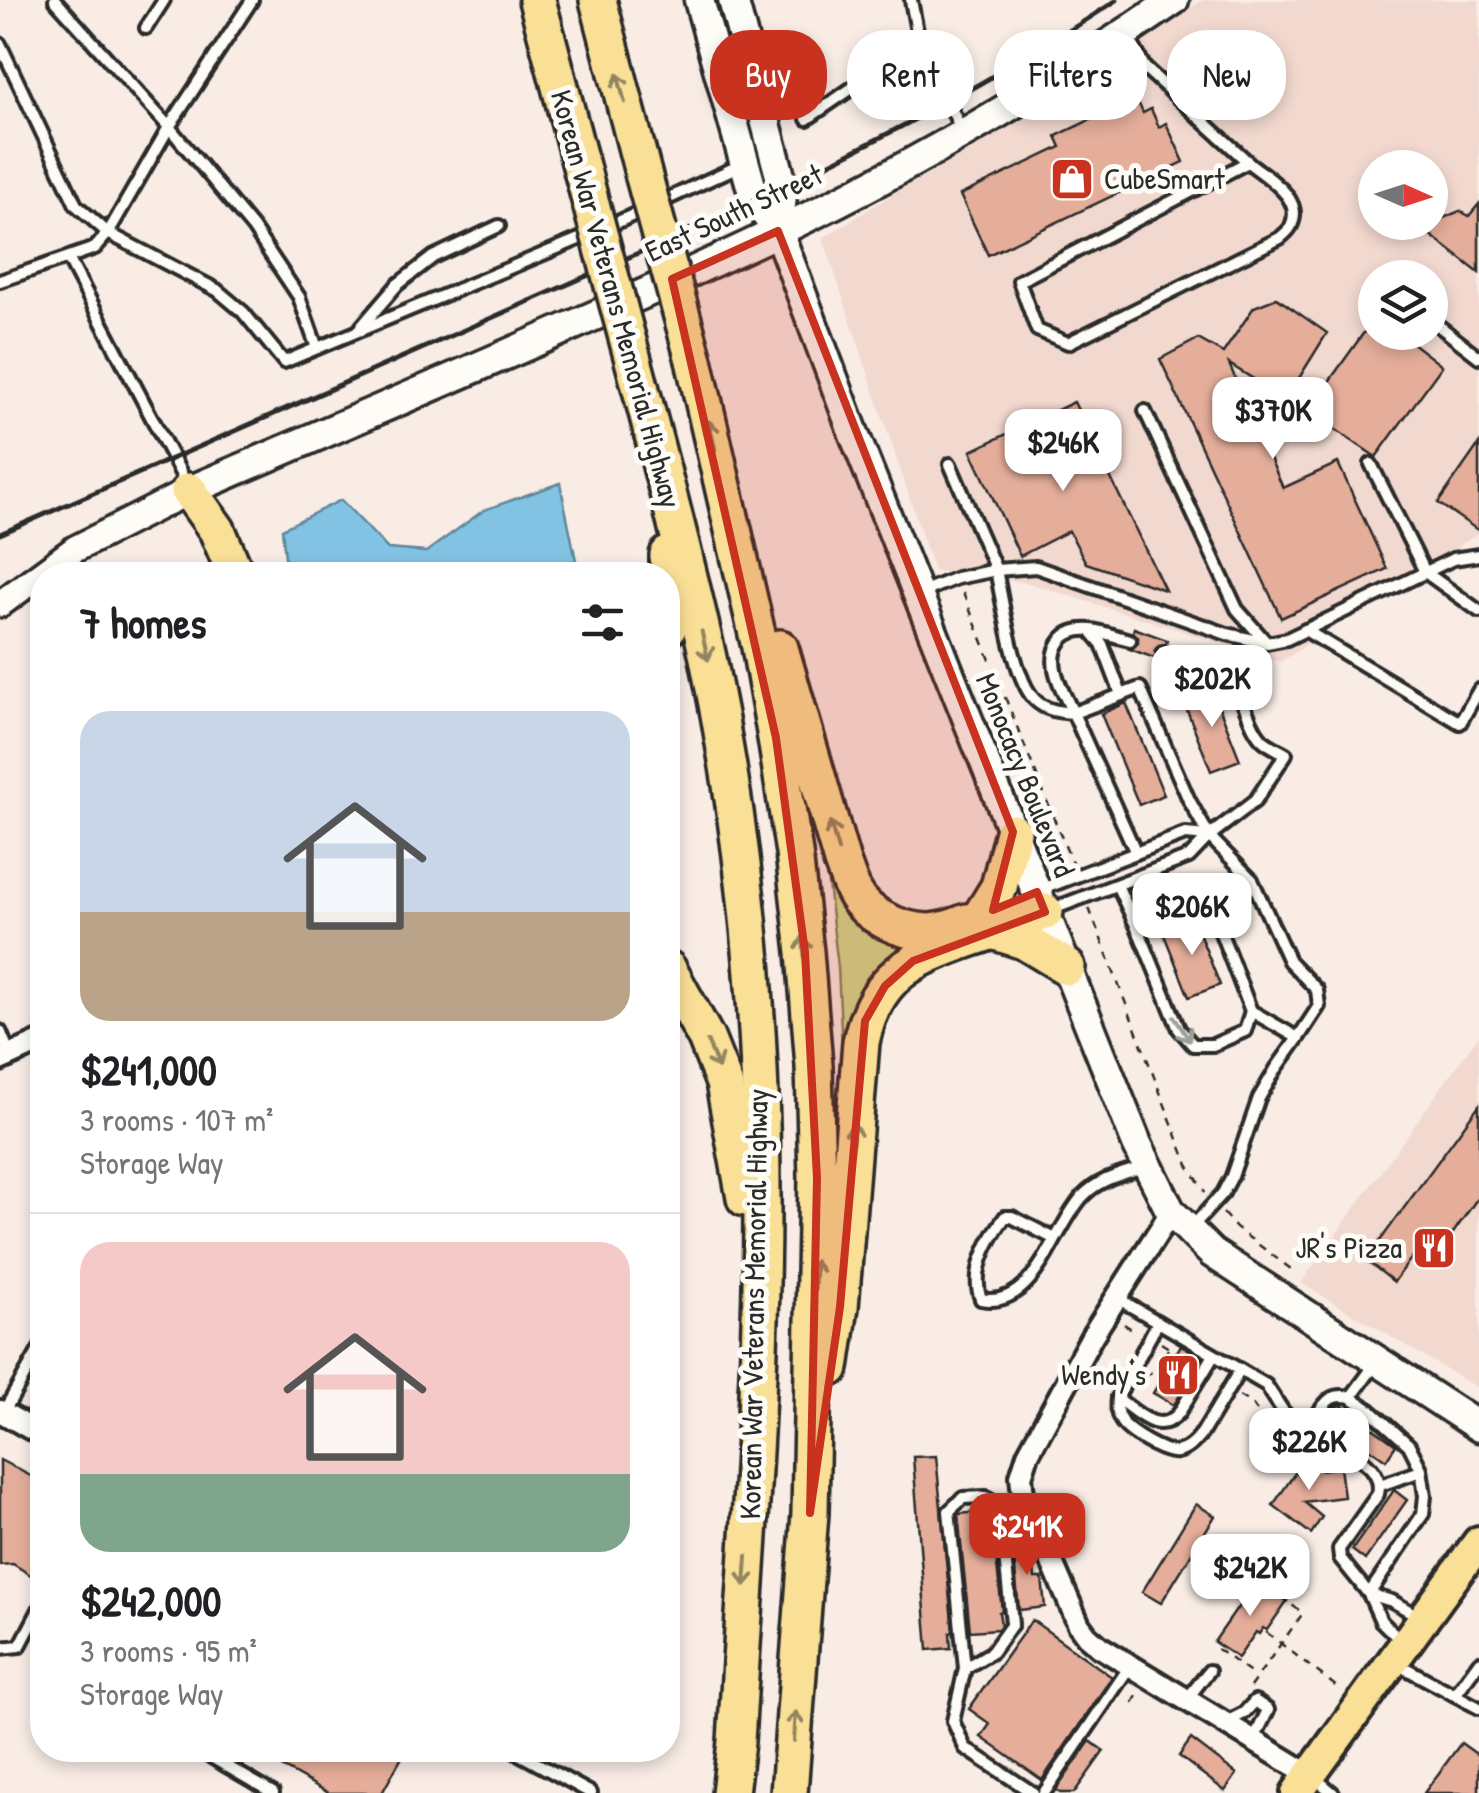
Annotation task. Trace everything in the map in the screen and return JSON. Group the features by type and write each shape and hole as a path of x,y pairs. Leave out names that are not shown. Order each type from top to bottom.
{"highway":[{"name":"Korean War Veterans Memorial Highway","path":"537,0 666,484 708,658 741,860 752,956 762,1178 760,1298 730,1793"},
{"name":"Korean War Veterans Memorial Highway","path":"598,0 694,360 760,646 794,853 805,952 817,1178 810,1513 789,1793"},
{"path":"666,484 668,562"},
{"path":"189,491 197,539 207,562"},
{"path":"189,491 217,530 231,562"},
{"path":"729,509 780,646 855,895 871,911 908,929 932,932 987,923 1067,967"},
{"path":"987,923 1012,832"},
{"path":"810,1513 840,1307 860,1042 865,1021 872,1004 897,972 913,961 987,923 1041,902"},
{"path":"680,991 706,1038 724,1083 760,1298"}],"main road":[{"name":"Monocacy Boulevard","path":"700,0 754,200 778,231 854,434 1147,1166 1179,1222 1236,1271 1479,1427"},
{"name":"Monocacy Boulevard","path":"733,0 783,187 778,231"},
{"name":"East South Street","path":"1131,30 1174,0"},
{"name":"East South Street","path":"189,491 778,231 994,114"},
{"path":"1313,1787 1399,1653 1479,1542"}],"street":[{"path":"58,562 117,526 189,491"},
{"path":"0,604 30,582"},
{"path":"5,1057 30,1046"},
{"path":"1179,1222 1117,1298 1092,1336 1028,1454 1021,1476 1023,1495 1087,1636 1254,1739 1313,1787"},
{"path":"2,1412 30,1429"}],"lane":[{"path":"56,0 234,203 299,298 317,348"},
{"path":"146,28 164,0"},
{"path":"0,281 94,248 108,233 169,127 252,0"},
{"path":"911,0 917,30"},
{"path":"0,44 76,205 108,233 217,290 244,312 284,362 603,229 732,170"},
{"path":"1147,70 1290,198 1294,210 1291,226 1280,238 1068,342 1037,330 1019,281 1248,162"},
{"path":"957,120 963,133"},
{"path":"357,331 398,284 433,257 499,226"},
{"path":"68,258 189,491"},
{"path":"1448,333 1479,356"},
{"path":"1145,410 1237,609 1267,642"},
{"path":"950,464 996,570 1014,654 1028,691 1045,708 1073,713 1140,688 1209,836 1252,880 1289,961 1317,990 1319,1006 1259,1098 1232,1176 1222,1193 1179,1222"},
{"path":"1371,464 1425,572 1479,611"},
{"path":"918,594 957,578 1036,567 1227,634 1267,642 1305,630 1453,558 1479,556"},
{"path":"1130,640 1078,630 1066,634 1054,660 1056,676 1136,853"},
{"path":"1091,630 1102,644 1121,694"},
{"path":"1305,630 1460,723 1479,690"},
{"path":"1041,902 1085,897 1189,857 1209,836 1255,802 1286,754 1262,740 1229,674 1198,667 1162,652"},
{"path":"1041,902 1077,876 1185,834 1209,836"},
{"path":"1140,934 1148,914 1166,904 1194,898 1210,902 1252,880"},
{"path":"1116,885 1178,1028 1193,1045 1213,1044 1245,1031 1251,1010 1210,902"},
{"path":"1251,1010 1298,1038"},
{"path":"0,1031 5,1057"},
{"path":"1055,1239 1005,1217 978,1270 980,1300 1001,1299 1019,1290 1038,1268 1055,1239 1072,1210 1099,1182 1147,1166"},
{"path":"1117,1298 1266,1385 1294,1422 1305,1425 1316,1418 1330,1397 1337,1394 1351,1397 1370,1410 1409,1445 1422,1471 1424,1514 1369,1594"},
{"path":"1158,1322 1117,1398 1116,1409 1126,1429 1166,1452 1176,1452 1195,1442 1240,1370"},
{"path":"1117,1398 1155,1424 1172,1421 1214,1355"},
{"path":"1351,1397 1377,1362"},
{"path":"2,1412 30,1365"},
{"path":"1316,1418 1320,1430 1374,1470 1380,1485 1378,1494 1339,1549 1340,1558 1369,1594 1399,1653 1455,1696 1479,1708"},
{"path":"1380,1485 1422,1471"},
{"path":"965,1668 992,1652 1012,1624 1000,1506 986,1497 962,1498 949,1512 965,1668 953,1720 965,1748 1033,1793"},
{"path":"1369,1594 1392,1601 1423,1620"},
{"path":"0,1648 20,1646 30,1627"},
{"path":"1455,1696 1479,1662"},
{"path":"1044,1793 1131,1665"},
{"path":"1188,1699 1209,1671"},
{"path":"1226,1722 1244,1713 1250,1698 1268,1710 1254,1739"},
{"path":"220,1762 274,1793"},
{"path":"534,1762 591,1793"}],"path":[{"path":"957,578 1077,876"},
{"path":"1085,897 1199,1185 1236,1228 1291,1269"},
{"path":"1143,1378 1158,1367 1169,1348"},
{"path":"1229,1388 1252,1404 1274,1434 1302,1456 1306,1454"},
{"path":"1250,1698 1256,1678 1304,1613 1290,1603"},
{"path":"1266,1632 1336,1687"},
{"path":"1217,1649 1256,1678"}],"highlighted area":[{"path":"778,231 1013,832 993,910 1037,892 1045,912 913,961 885,986 865,1021 840,1307 810,1513 817,1178 805,952 776,738 672,279"}],"shaded area":[{"path":"1203,0 1479,0 1479,533 1280,662 1029,583 934,571 823,238 1011,120 1147,120 1147,35"},
{"path":"1479,1035 1479,1389 1301,1283"}],"green space":[{"path":"820,817 833,866 923,943 898,960 845,1116 838,967"}],"water":[{"path":"560,483 576,562 285,562 282,529 341,500 388,549 426,552 484,510"}],"building":[{"name":"CubeSmart","path":"1151,109 1159,127 1166,123 1184,162 988,255 960,195 1061,147 1056,136 1090,120 1147,120 1147,111"},
{"path":"1479,204 1479,273 1437,240 1448,240 1448,216 1460,211 1469,216"},
{"path":"1277,298 1327,333 1286,399 1229,364 1283,488 1338,463 1387,569 1281,618 1160,359 1198,339 1223,353 1254,307"},
{"path":"1358,341 1358,350 1421,350 1442,366 1376,457 1308,411"},
{"path":"1074,402 1165,590 1086,563 1069,531 1020,556 971,451"},
{"path":"1479,444 1479,531 1438,503"},
{"path":"1134,628 1167,640 1155,650 1160,660 1127,648 1138,643"},
{"path":"1212,689 1240,760 1211,771 1183,700"},
{"path":"1126,703 1164,795 1139,805 1101,714"},
{"path":"1194,920 1220,985 1189,997 1163,932"},
{"path":"1479,1105 1479,1196 1435,1259 1420,1246 1394,1282 1366,1260"},
{"name":"Wendy's","path":"1181,1345 1202,1358 1174,1405 1153,1393"},
{"path":"1341,1405 1396,1445 1386,1460 1326,1417"},
{"path":"936,1456 953,1632 951,1648 928,1650 913,1457"},
{"path":"1306,1457 1321,1470 1340,1467 1344,1497 1304,1502 1322,1517 1311,1534 1273,1505"},
{"path":"0,1460 30,1476 30,1575 13,1564 0,1565"},
{"path":"1394,1490 1407,1500 1365,1560 1352,1550"},
{"path":"1196,1504 1215,1516 1161,1603 1142,1592"},
{"path":"991,1511 1001,1625 998,1629 970,1631 958,1514"},
{"path":"1023,1536 1026,1558 1033,1557 1035,1578 1042,1578 1045,1607 1019,1610 1012,1537"},
{"path":"1257,1580 1287,1601 1267,1630 1256,1632 1238,1658 1214,1642"},
{"path":"1032,1620 1112,1677 1042,1780 981,1737 990,1724 969,1709"},
{"path":"1191,1739 1237,1774 1225,1791 1179,1756"},
{"path":"1090,1741 1104,1751 1074,1793 1060,1793 1056,1790"},
{"path":"1461,1743 1479,1756 1479,1793 1424,1793"},
{"path":"273,1762 399,1762 382,1793 329,1793"}],"railway":[{"path":"0,534 584,277 818,169 970,89 1117,0"}],"place":[{"name":"CubeSmart","path":"1072,179"},
{"name":"JR's Pizza","path":"1434,1248"},
{"name":"Wendy's","path":"1178,1375"}]}
